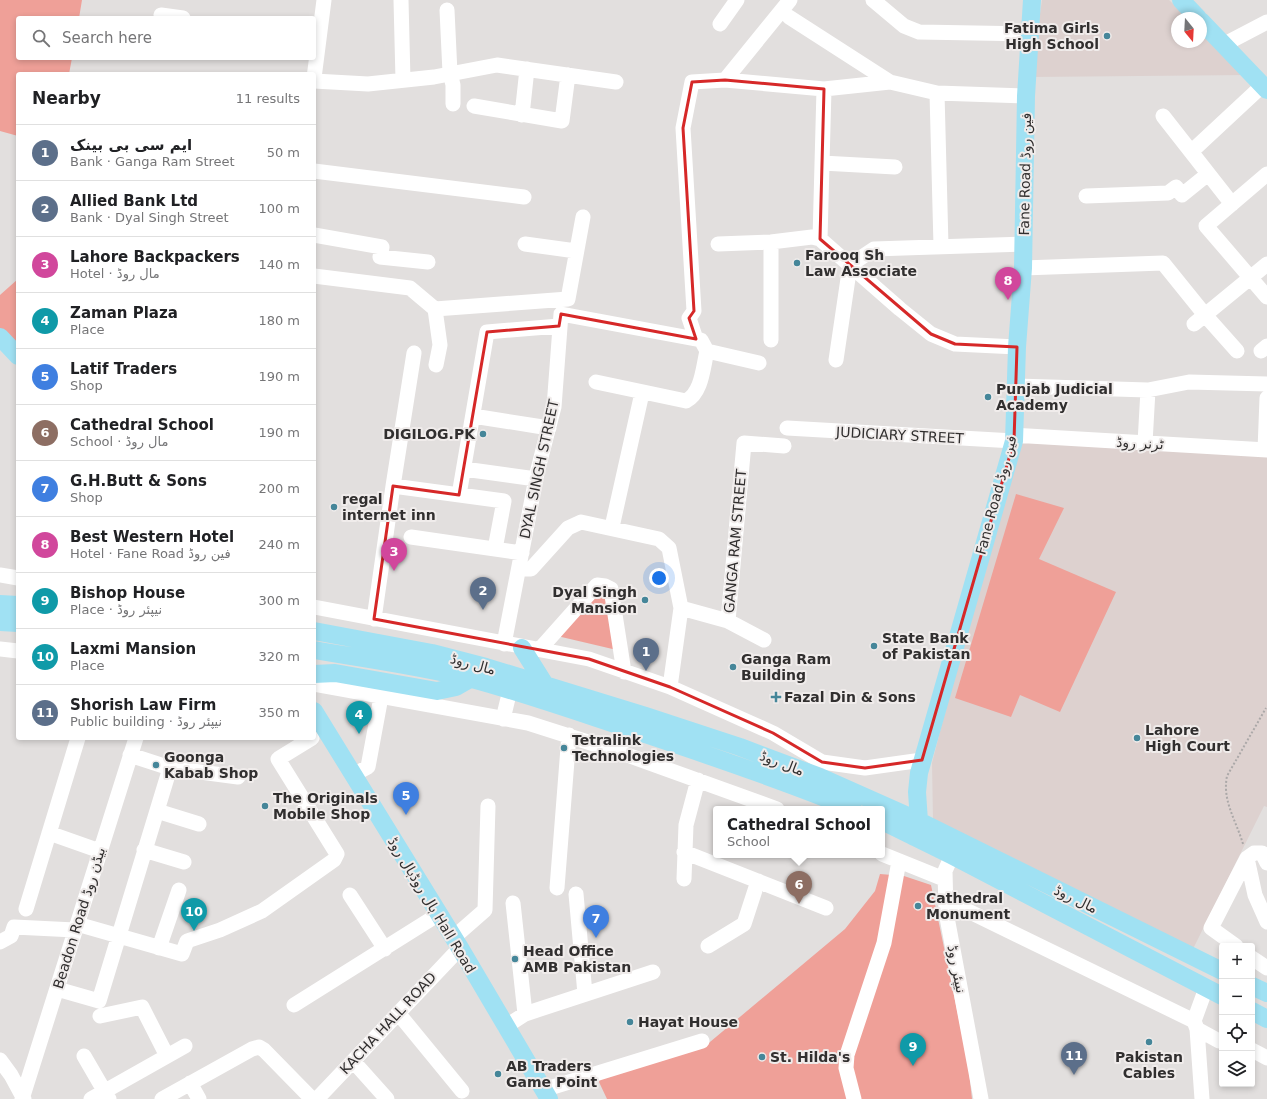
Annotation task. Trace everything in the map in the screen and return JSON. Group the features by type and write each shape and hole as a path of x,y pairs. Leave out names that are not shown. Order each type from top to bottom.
{"main road":[{"name":"Fane Road فین روڈ","path":"916,829 917,792 922,760 1013,438 1017,347 1023,268 1026,96 1032,0"},
{"path":"1181,0 1192,12"},
{"path":"1207,27 1265,88"},
{"path":"0,337 16,354"},
{"path":"0,604 16,605"},
{"path":"0,622 16,623"},
{"name":"مال روڈ","path":"316,631 432,653 544,684 740,747 821,769 880,806"},
{"path":"522,648 544,684"},
{"name":"مال روڈ","path":"316,650 397,664 470,679 510,690 724,760 805,789 846,806"},
{"path":"316,674 335,674 437,691 456,687 470,679"},
{"name":"ہال روڈہال روڈ Hall Road","path":"317,735 353,775 457,943 505,1027 546,1094"},
{"name":"مال روڈ","path":"885,809 916,829 955,848 1219,970"},
{"name":"مال روڈ","path":"885,822 916,829"},
{"name":"مال روڈ","path":"955,848 1219,994"},
{"path":"1255,987 1267,993"},
{"path":"1255,1013 1267,1019"}],"street":[{"path":"316,51 324,0"},
{"path":"401,0 403,80"},
{"path":"720,24 738,0"},
{"path":"726,80 790,0"},
{"path":"872,0 904,26 919,32 1029,34"},
{"path":"447,10 450,73 453,85 453,104"},
{"path":"160,15 168,16"},
{"path":"789,17 890,82"},
{"path":"1223,44 1267,22"},
{"path":"314,72 315,60"},
{"path":"316,81 368,84 497,65 616,82"},
{"path":"522,115 527,69"},
{"path":"474,106 562,121 568,75"},
{"path":"596,382 642,393 686,401 694,397 701,343 689,318 694,311 688,243 683,128 692,82 726,80 824,89 890,82 937,93 1026,96"},
{"path":"1192,152 1265,88"},
{"path":"820,239 824,89"},
{"path":"937,93 941,246"},
{"path":"1163,116 1232,204"},
{"path":"822,163 895,167"},
{"path":"316,171 524,197"},
{"path":"1086,196 1168,193 1176,187 1182,195 1208,174"},
{"path":"1267,174 1206,226 1267,297"},
{"path":"435,309 568,299 583,217"},
{"path":"316,235 382,247 380,257 428,262"},
{"path":"718,244 771,242 812,238 820,239 931,334 955,344 1017,347"},
{"path":"771,242 772,340"},
{"path":"525,244 576,251"},
{"path":"836,360 850,266 874,249 1023,244"},
{"path":"1023,268 1163,263 1200,320 1237,351"},
{"path":"1200,320 1267,264"},
{"path":"316,276 410,288 435,309 440,345 436,365"},
{"path":"459,495 487,332 559,326 561,314 701,343 759,363"},
{"name":"DYAL SINGH STREET","path":"504,644 536,479 554,407 559,326"},
{"path":"374,619 414,353"},
{"path":"1016,386 1148,390 1189,382 1267,384"},
{"path":"1145,443 1148,390"},
{"path":"612,528 642,393"},
{"path":"1266,450 1267,398"},
{"path":"473,416 549,428"},
{"name":"JUDICIARY STREET","path":"787,428 1013,438"},
{"name":"ٹرنر روڈ","path":"1013,438 1145,443 1266,450"},
{"name":"GANGA RAM STREET","path":"681,608 728,622 744,443 784,446"},
{"path":"464,469 536,479"},
{"path":"393,486 504,501 495,549"},
{"path":"519,568 531,569 568,528 581,522 659,539 669,548 681,608 670,687"},
{"path":"411,537 522,553"},
{"path":"0,575 16,578"},
{"path":"540,649 597,585 605,586 610,589 624,672"},
{"path":"316,607 522,648 540,649 589,659 670,687 773,733 821,769 864,768 922,760"},
{"path":"728,622 764,640"},
{"path":"0,649 16,650"},
{"path":"316,684 528,723 569,735 770,806"},
{"path":"503,719 510,690"},
{"path":"353,775 368,767 381,697"},
{"path":"558,888 569,735"},
{"path":"26,910 77,740"},
{"name":"Beadon Road بیڈن روڈ","path":"23,1099 135,740"},
{"path":"0,942 11,936 14,927 76,927 118,936 182,954 187,941 220,930 262,911 334,860 337,854 278,759 309,740"},
{"path":"130,755 170,768 238,777"},
{"path":"57,989 99,1001 170,768"},
{"path":"684,879 686,825 698,780"},
{"name":"KACHA HALL ROAD","path":"317,1099 398,1013 485,910 488,806"},
{"path":"157,811 199,824"},
{"path":"49,833 100,851"},
{"name":"نیپئر روڈ","path":"955,848 947,863 944,879 946,912 981,1099"},
{"path":"144,850 184,862"},
{"path":"684,852 826,908"},
{"path":"1232,943 1211,928 1247,858 1254,853 1262,853 1267,863"},
{"path":"885,855 944,879"},
{"path":"1247,858 1255,895 1267,922"},
{"path":"854,1099 846,1068 847,1055 884,943 899,861"},
{"path":"708,946 744,924 758,881"},
{"path":"159,948 179,890"},
{"path":"576,894 585,994"},
{"path":"350,895 385,948"},
{"path":"513,903 525,1014"},
{"path":"946,912 966,910 1196,1025 1219,1041"},
{"path":"294,1005 439,914"},
{"path":"1255,960 1267,968"},
{"path":"505,1027 525,1014 653,972"},
{"path":"1202,1099 1196,1025 1206,988"},
{"path":"100,1016 142,1007 167,1056"},
{"path":"398,1013 462,1091"},
{"path":"546,1094 702,1041"},
{"path":"91,1099 107,1095 184,1046"},
{"path":"162,1099 252,1049 259,1047 264,1050 312,1099"},
{"path":"1254,1051 1267,1058"},
{"path":"84,1056 107,1095"},
{"path":"0,1060 6,1074 23,1099"},
{"path":"353,1061 387,1099"},
{"path":"6,1074 28,1079"},
{"path":"190,1083 199,1099"}],"path":[{"path":"1247,858 1226,799 1225,788 1227,776 1266,708"}],"highlighted area":[{"path":"725,80 824,89 820,239 931,334 955,344 1017,347 1014,441 922,760 865,768 822,762 773,733 670,687 589,659 374,619 393,486 459,495 487,332 559,326 561,314 696,339 689,318 694,311 683,128 692,82"}],"shaded area":[{"path":"0,0 82,0 79,16 16,16 16,60 72,60 69,72 16,72 16,135 0,131"},
{"name":"Fatima Girls High School","path":"1042,0 1169,0 1182,12 1171,12 1171,48 1207,48 1207,36 1248,75 1031,77"},
{"path":"16,281 16,354 0,337 0,295"},
{"name":"Lahore High Court","path":"1014,441 1267,450 1267,807 1264,806 1190,955 933,820 932,763"},
{"path":"1016,494 1064,508 1039,559 1116,592 1060,712 1020,695 1011,717 955,698"},
{"path":"605,586 621,651 553,635"},
{"path":"880,874 904,876 931,885 968,1063 972,1099 607,1099 599,1082 600,1079 704,1047 845,929 875,891"}],"place":[{"name":"Fatima Girls High School","path":"1107,36"},
{"name":"Farooq Sh Law Associate","path":"797,263"},
{"name":"Best Western Hotel","path":"1008,300"},
{"name":"Punjab Judicial Academy","path":"988,397"},
{"name":"DIGILOG.PK","path":"483,434"},
{"name":"regal internet inn","path":"334,507"},
{"name":"Lahore Backpackers","path":"394,571"},
{"name":"Dyal Singh Mansion","path":"645,600"},
{"name":"Allied Bank Ltd","path":"483,610"},
{"name":"State Bank of Pakistan","path":"874,646"},
{"name":"Ganga Ram Building","path":"733,667"},
{"name":"ایم سی بی بینک","path":"646,671"},
{"name":"Fazal Din & Sons","path":"776,697"},
{"name":"Zaman Plaza","path":"359,734"},
{"name":"Lahore High Court","path":"1137,738"},
{"name":"Tetralink Technologies","path":"564,748"},
{"name":"Goonga Kabab Shop","path":"156,765"},
{"name":"The Originals Mobile Shop","path":"265,806"},
{"name":"Latif Traders","path":"406,815"},
{"name":"Cathedral School","path":"799,904"},
{"name":"Cathedral Monument","path":"918,906"},
{"name":"Laxmi Mansion","path":"194,931"},
{"name":"G.H.Butt & Sons","path":"596,938"},
{"name":"Head Office AMB Pakistan","path":"515,959"},
{"name":"Hayat House","path":"630,1022"},
{"name":"Pakistan Cables","path":"1149,1042"},
{"name":"St. Hilda's","path":"762,1057"},
{"name":"Bishop House","path":"913,1066"},
{"name":"AB Traders Game Point","path":"498,1074"},
{"name":"Shorish Law Firm","path":"1074,1075"}]}
